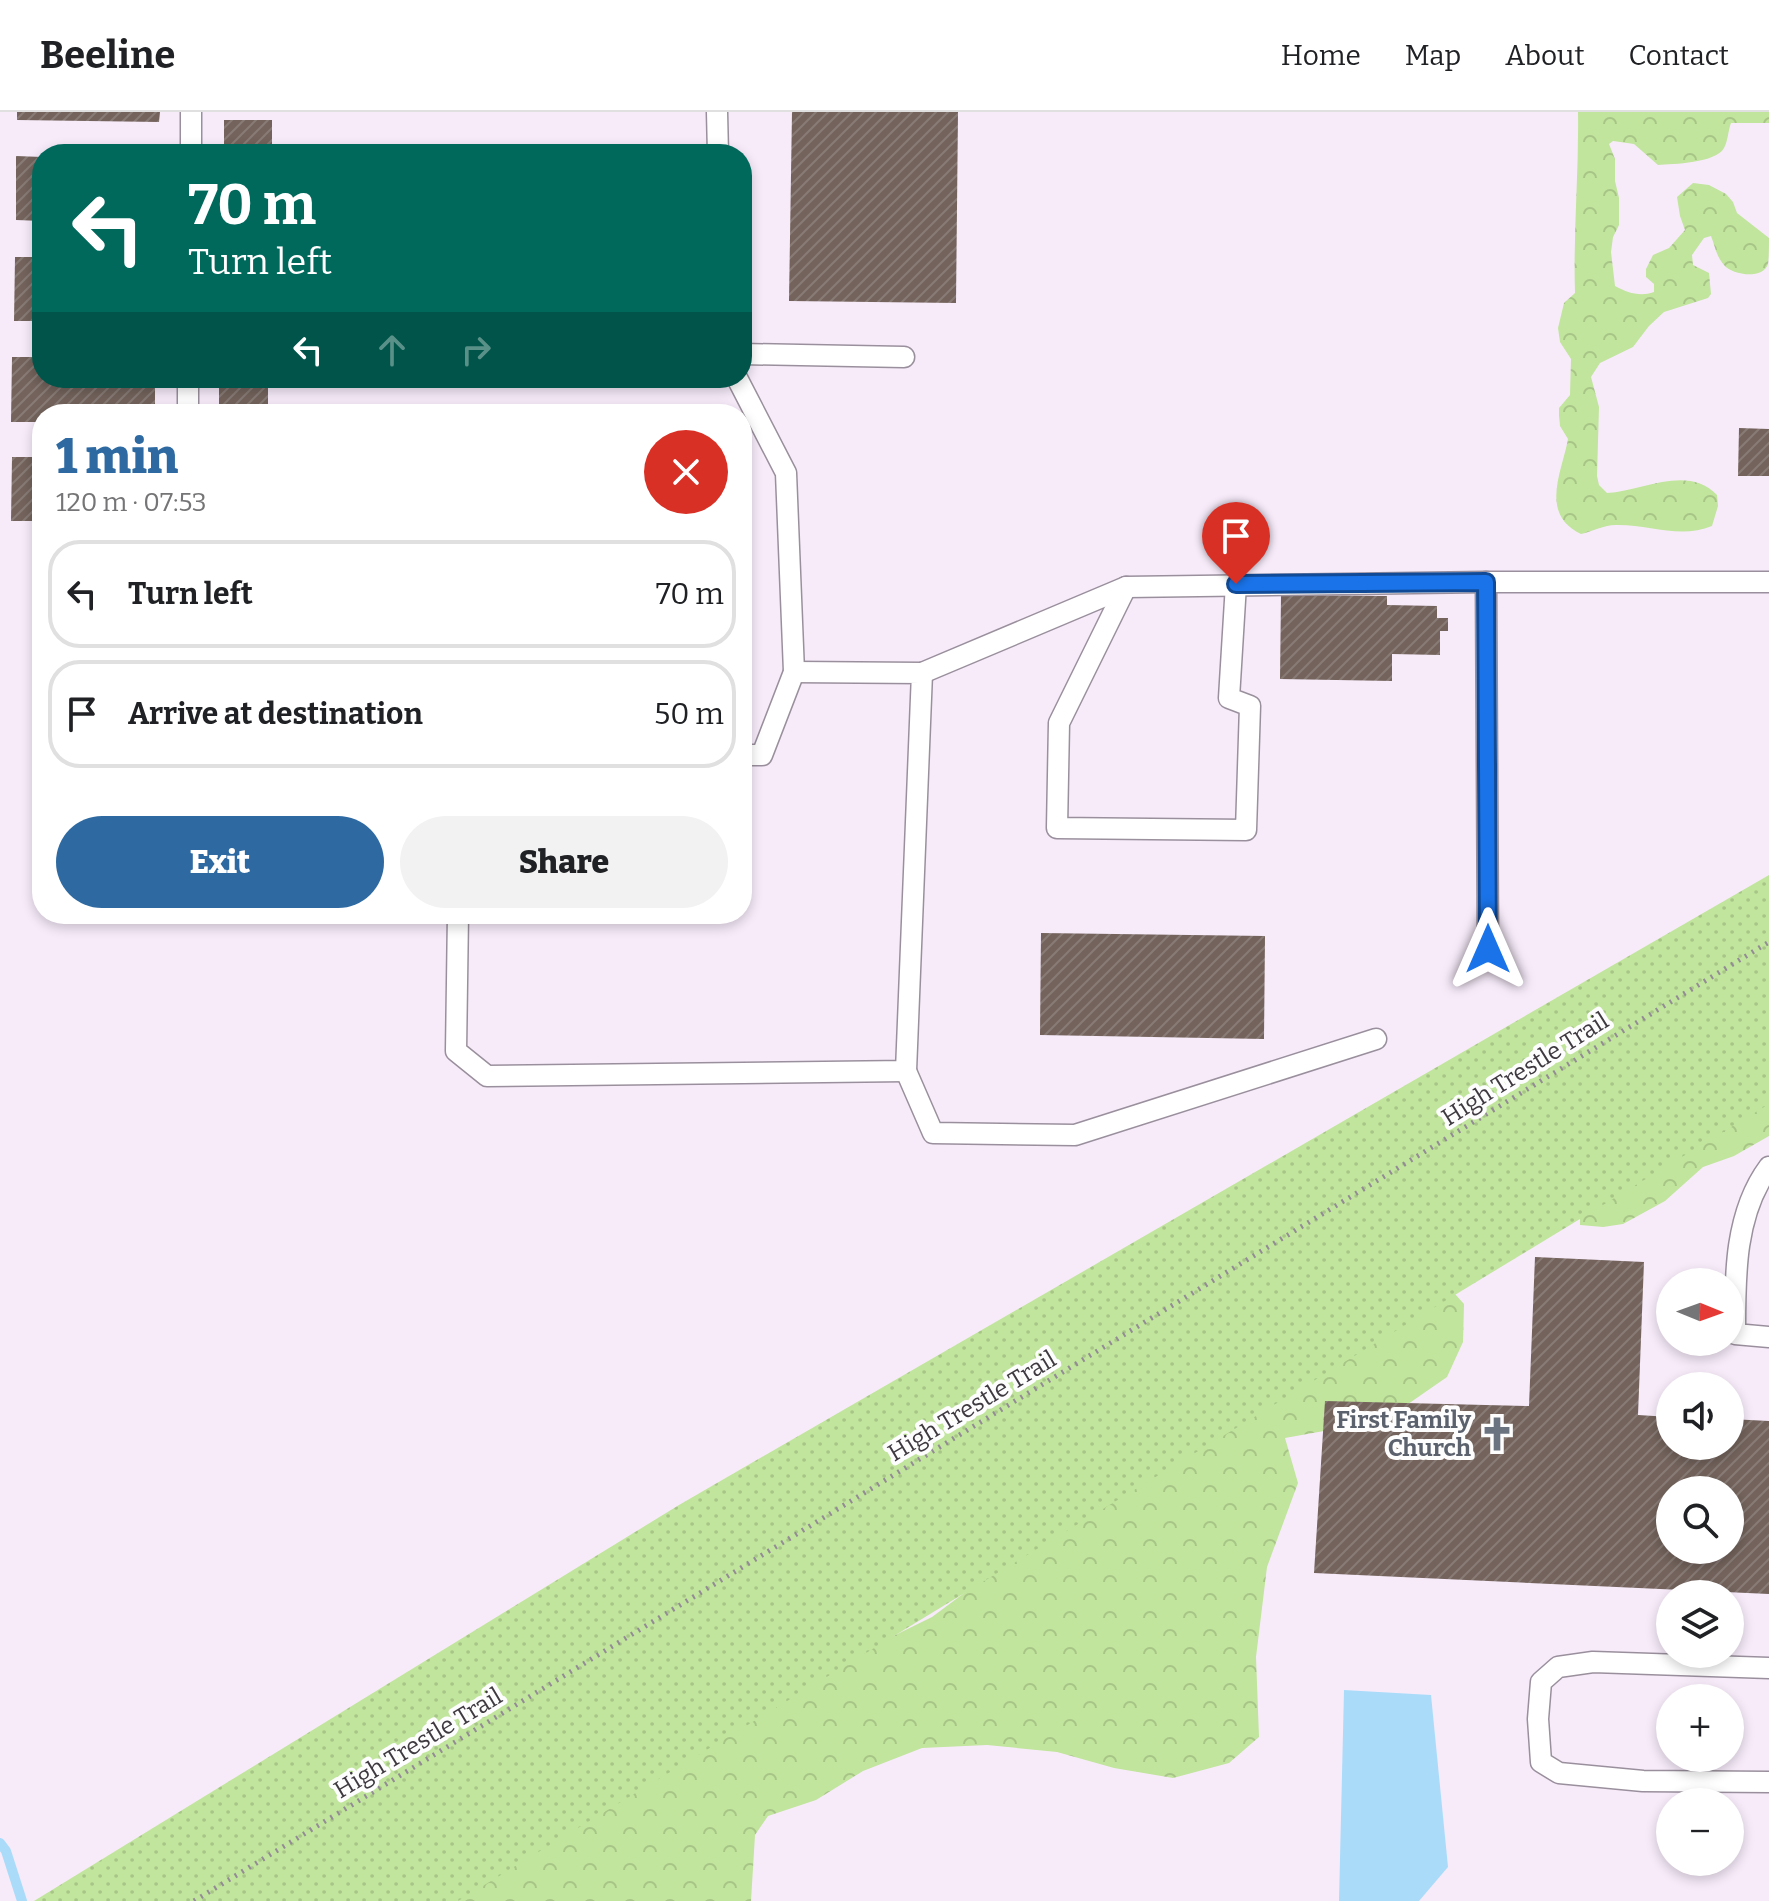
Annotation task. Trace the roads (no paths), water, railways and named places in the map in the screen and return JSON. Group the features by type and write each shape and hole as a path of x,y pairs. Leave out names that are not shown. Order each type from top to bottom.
{"lane":[{"path":"191,112 191,144"},
{"path":"717,112 718,144"},
{"path":"752,354 904,357"},
{"path":"752,407 786,473 794,672 762,755 752,755"},
{"path":"1486,582 1488,949"},
{"path":"794,672 922,673 1126,587 1769,582"},
{"path":"1126,587 1059,723 1057,828 1246,830 1250,706 1229,698 1236,584"},
{"path":"922,673 906,1071 933,1133 1075,1135 1376,1039"},
{"path":"458,924 456,1051 487,1076 906,1071"},
{"path":"1769,1167 1759,1181 1744,1222 1735,1280 1735,1334 1769,1337"},
{"path":"1769,1668 1593,1662 1558,1667 1541,1682 1538,1719 1541,1762 1559,1773 1643,1781 1769,1782"}],"water":[{"path":"1344,1690 1431,1695 1448,1867 1419,1901 1339,1901"}],"waterway":[{"path":"0,1843 6,1851 22,1901"}],"place":[{"name":"First Family Church","path":"1497,1434"}]}
